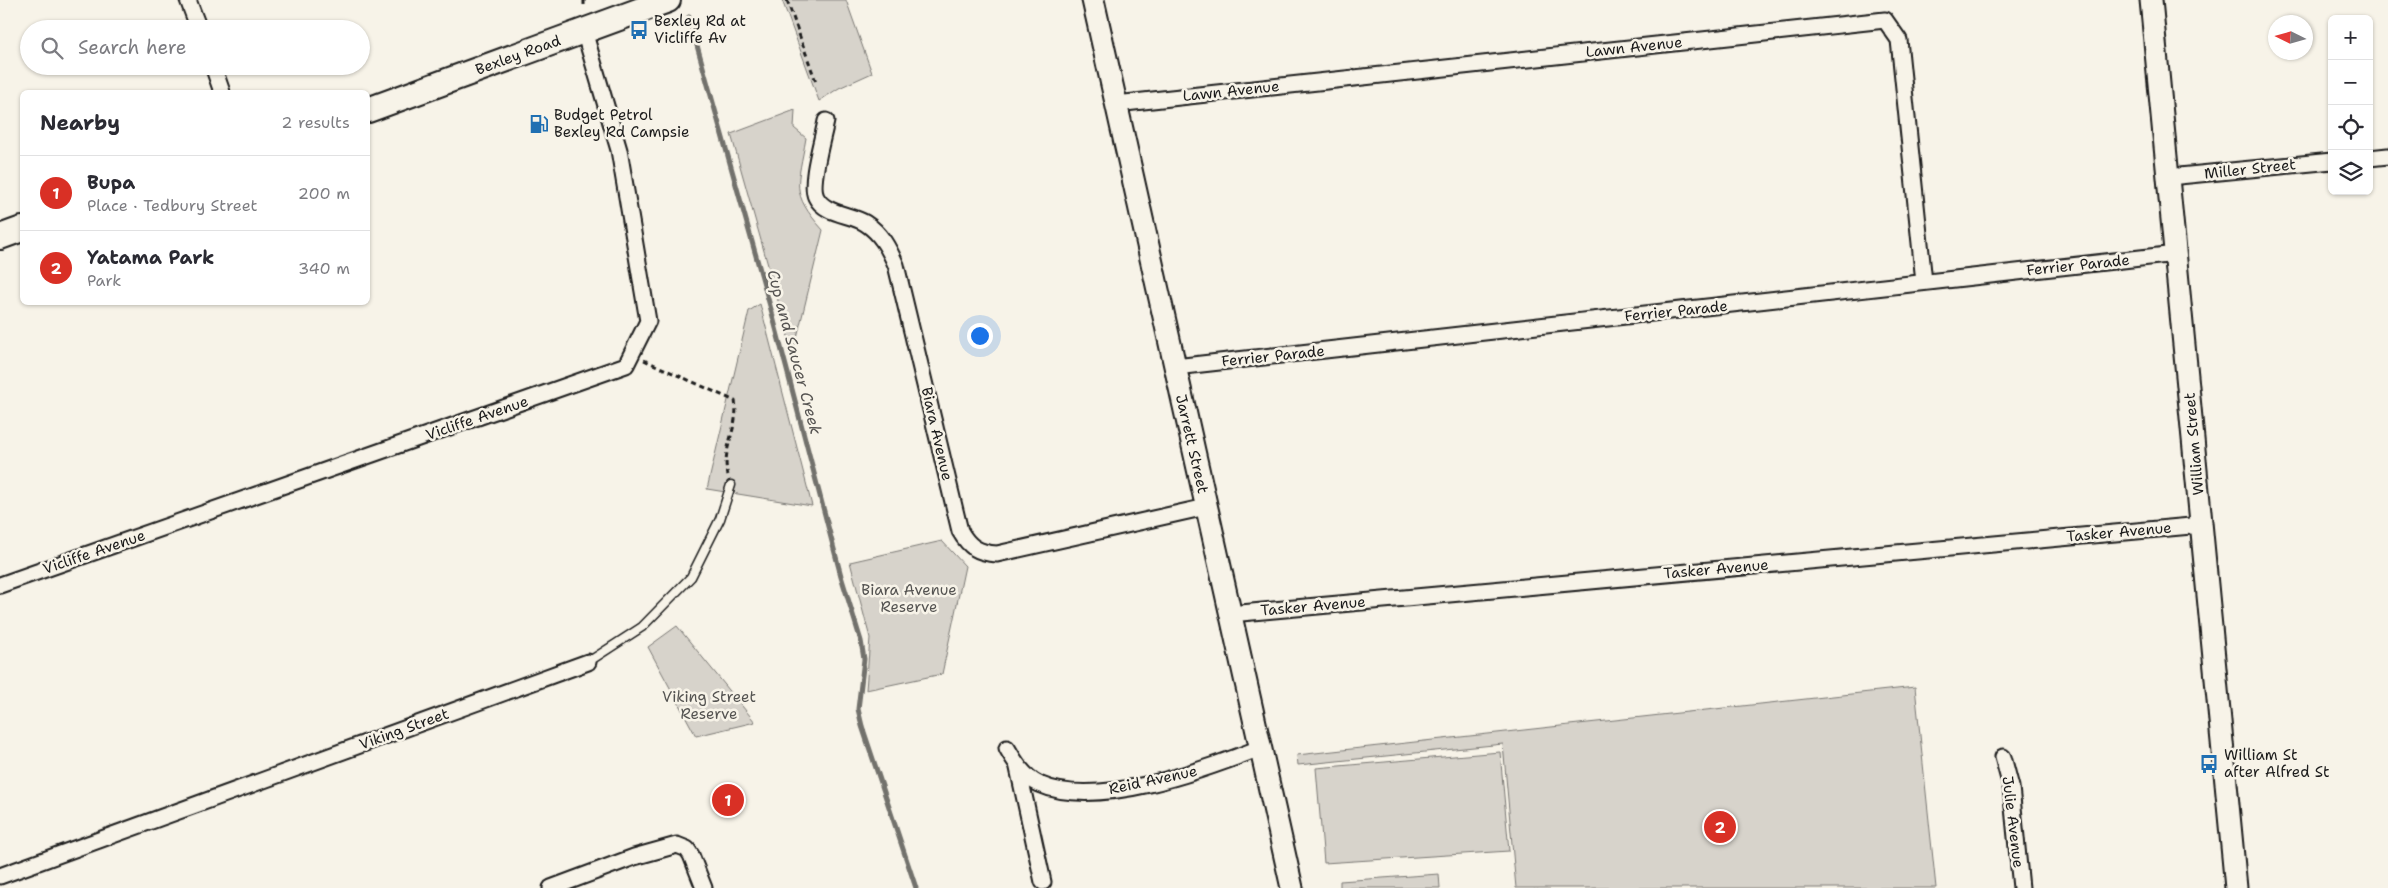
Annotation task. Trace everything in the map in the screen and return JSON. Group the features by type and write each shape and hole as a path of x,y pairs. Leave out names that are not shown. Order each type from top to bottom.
{"main road":[{"name":"Bexley Road","path":"370,109 668,0"},
{"path":"0,237 20,230"}],"street":[{"path":"188,0 196,20"},
{"name":"Jarrett Street","path":"1093,0 1292,888"},
{"name":"William Street","path":"2151,0 2238,887"},
{"name":"Lawn Avenue","path":"1116,104 1885,20 1899,40 1924,282"},
{"name":"Vicliffe Avenue","path":"0,585 626,366 648,321 618,150 584,31"},
{"path":"216,75 221,90"},
{"name":"Biara Avenue","path":"826,121 814,184 815,196 824,207 866,223 886,242 896,266 960,530 966,542 975,549 997,554 1206,507"},
{"path":"2373,158 2388,156"},
{"name":"Miller Street","path":"2169,178 2328,161"},
{"name":"Ferrier Parade","path":"1175,368 2176,254"},
{"name":"Tasker Avenue","path":"1230,614 2202,525"},
{"name":"Viking Street","path":"0,876 588,662"},
{"name":"Reid Avenue","path":"1007,748 1018,768 1043,882"},
{"name":"Reid Avenue","path":"1018,768 1038,784 1065,791 1116,791 1204,770 1260,748"},
{"name":"Julie Avenue","path":"2003,757 2011,787 2021,888"},
{"path":"551,888 634,857 677,845 687,849 691,854 704,888"}],"lane":[{"name":"Viking Street","path":"588,662 642,627 691,577 720,519 731,485"}],"path":[{"path":"584,0 584,6"},
{"path":"787,0 816,82"},
{"path":"631,354 735,401 737,411 724,464 731,485"}],"green space":[{"path":"782,0 846,0 872,73 839,88 819,101"},
{"path":"795,110 794,128 806,138 799,178 801,197 812,217 823,230 793,354 731,134"},
{"path":"760,304 812,506 707,489 749,311"},
{"name":"Biara Avenue Reserve","path":"942,541 965,566 942,674 866,690 870,638 850,562"},
{"name":"Viking Street Reserve","path":"677,626 755,722 696,736 648,647"},
{"path":"1915,687 1936,888 1516,888 1503,744 1298,765 1297,755"},
{"path":"1500,752 1509,851 1324,863 1316,768"},
{"path":"1439,874 1440,888 1340,888 1340,881"}],"waterway":[{"name":"Cup and Saucer Creek","path":"689,17 772,313 841,576 861,641 864,659 858,709 862,726 916,888"}],"place":[{"name":"Bexley Rd at Vicliffe Av","path":"639,30"},
{"name":"Budget Petrol Bexley Rd Campsie","path":"539,124"},
{"name":"William St after Alfred St","path":"2209,764"},
{"name":"Bupa","path":"728,800"},
{"name":"Yatama Park","path":"1720,827"}]}
